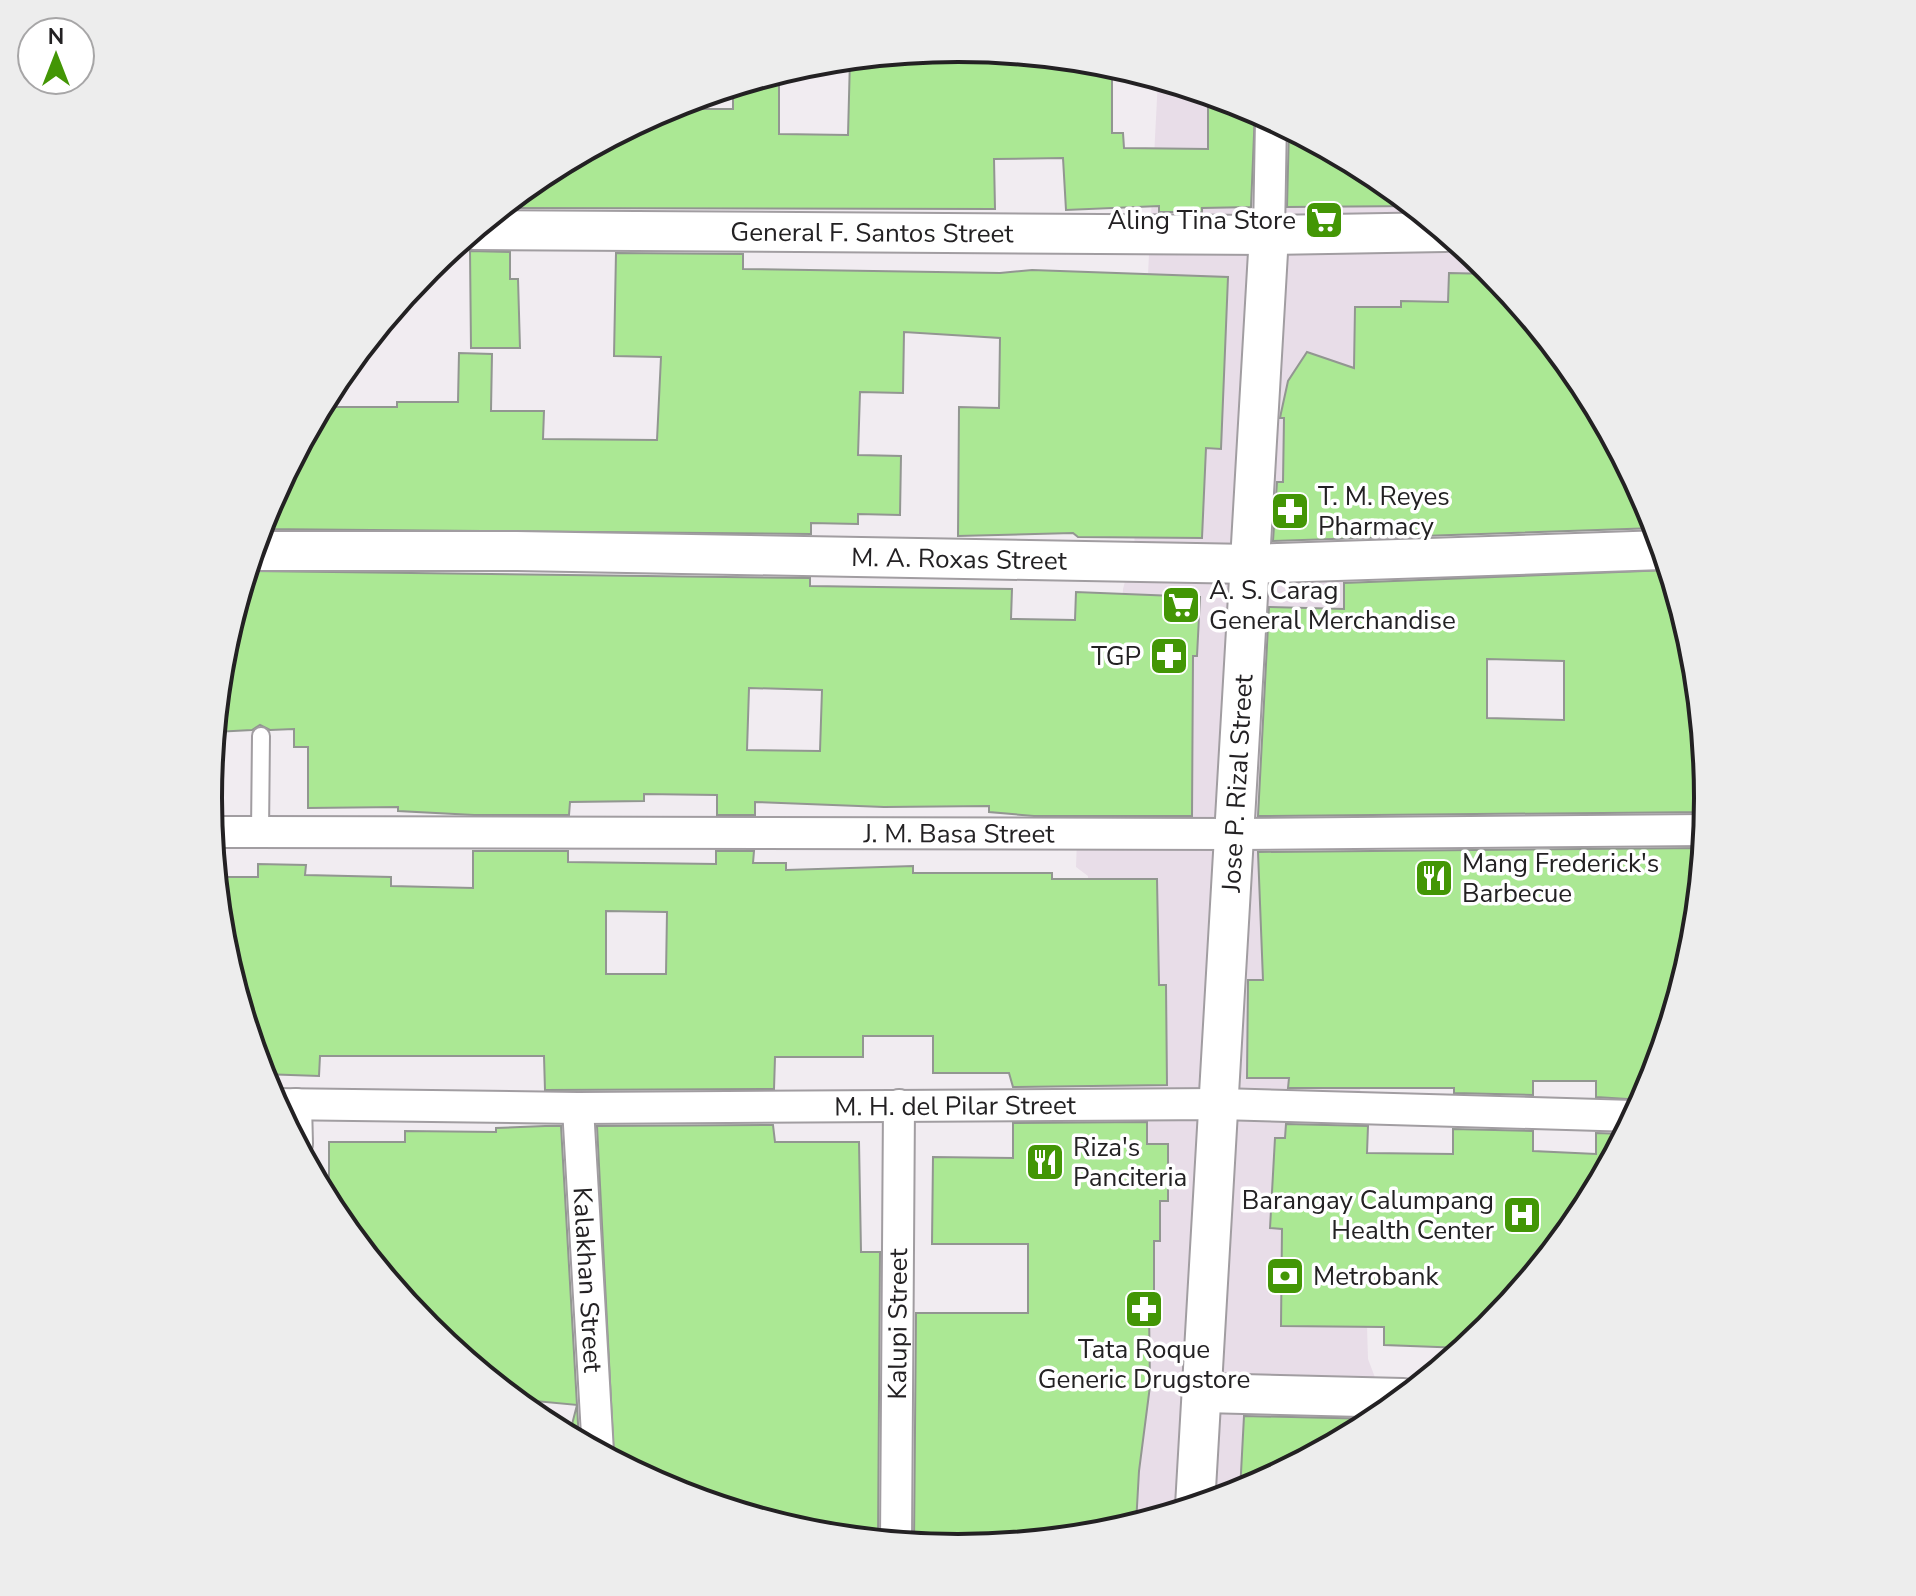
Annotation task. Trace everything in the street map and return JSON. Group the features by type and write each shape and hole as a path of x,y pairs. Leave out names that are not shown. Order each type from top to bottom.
{"street":[{"path":"1271,132 1269,235 1428,232"},
{"name":"General F. Santos Street","path":"491,230 1269,235"},
{"name":"Jose P. Rizal Street","path":"1196,1495 1269,235"},
{"name":"M. A. Roxas Street","path":"265,551 517,551 1251,564 1651,550"},
{"name":"J. M. Basa Street","path":"223,832 1235,834 1693,830"},
{"name":"M. H. del Pilar Street","path":"289,1104 578,1108 1220,1104 1622,1116"},
{"name":"Kalupi Street","path":"896,1531 899,1105"},
{"name":"Kalakhan Street","path":"578,1108 597,1439"},
{"path":"1204,1393 1384,1398"}],"lane":[{"path":"260,832 261,736"}],"shaded area":[{"path":"1157,90 1240,118 1284,138 1367,186 1406,214 1478,278 1511,313 1570,389 1610,457 1389,505 1389,576 1367,579 1375,768 1374,862 1360,1084 1368,1359 1382,1399 1326,1435 1240,1478 1195,1495 1103,1520 1072,1144 1090,1095 1088,876 1076,867 1081,733 1119,672 1123,589 1134,548"}],"building":[{"path":"958,62 1054,68 1102,76 1112,78 1112,133 1123,133 1124,148 1208,149 1208,106 1254,125 1251,207 1202,208 1202,212 1159,212 1159,206 1066,210 1063,158 994,159 995,209 518,208 549,186 632,138 700,109 733,109 733,97 779,84 779,134 848,135 850,70"},
{"path":"1289,141 1367,186 1395,206 1287,207"},
{"path":"470,251 510,252 510,279 518,279 520,348 471,348"},
{"path":"616,253 743,254 743,269 1000,273 1032,270 1228,277 1221,449 1206,448 1202,538 1078,537 1073,533 958,536 959,407 999,408 1000,338 904,332 903,393 860,392 858,455 901,456 900,515 858,514 858,524 811,523 811,534 273,529 298,472 335,407 397,407 397,402 458,402 459,353 492,354 491,411 544,411 543,439 657,440 661,357 614,356"},
{"path":"1449,273 1473,274 1511,313 1570,389 1618,472 1643,528 1273,541 1277,482 1283,482 1284,418 1280,418 1288,381 1307,352 1354,368 1355,307 1401,307 1401,301 1448,302"},
{"path":"1658,570 1680,654 1688,702 1693,812 1258,816 1269,607 1344,609 1344,583","holes":["1487,659 1564,661 1564,720 1487,718"]},
{"path":"258,571 810,578 810,586 1012,589 1011,619 1075,620 1076,592 1200,597 1197,656 1193,656 1192,816 1034,816 989,812 989,806 884,807 755,802 755,815 717,815 717,795 644,794 644,801 570,802 569,815 474,815 398,811 398,807 308,808 308,747 294,747 294,729 270,730 260,725 252,730 226,731 236,654","holes":["749,688 822,690 820,751 747,750"]},
{"path":"1692,848 1688,894 1669,988 1655,1035 1629,1099 1596,1097 1596,1081 1533,1081 1533,1095 1454,1093 1454,1088 1288,1088 1289,1078 1247,1078 1248,980 1263,980 1258,852"},
{"path":"473,851 568,851 568,862 716,864 716,851 754,851 753,863 786,863 786,870 913,866 913,873 1052,873 1052,879 1157,879 1159,985 1166,985 1167,1085 1013,1087 1009,1073 933,1073 933,1036 863,1036 863,1057 775,1057 774,1089 545,1090 544,1056 320,1056 319,1076 276,1074 247,988 236,942 227,877 258,877 258,864 306,865 305,875 391,877 391,886 473,888","holes":["606,911 667,912 666,974 606,974"]},
{"path":"1147,1122 1147,1144 1168,1144 1168,1201 1160,1201 1160,1241 1154,1241 1154,1310 1149,1310 1150,1386 1137,1512 1054,1528 958,1534 914,1532 916,1313 1028,1313 1028,1244 932,1244 933,1157 1013,1158 1013,1123"},
{"path":"1286,1124 1368,1126 1367,1153 1453,1154 1453,1129 1533,1131 1533,1151 1596,1154 1596,1133 1613,1134 1570,1207 1542,1246 1511,1283 1447,1347 1384,1345 1384,1327 1281,1326 1282,1229 1270,1228 1275,1138 1285,1138"},
{"path":"773,1125 775,1142 859,1142 861,1252 880,1252 878,1529 814,1520 721,1495 676,1478 613,1448 597,1126"},
{"path":"561,1126 577,1405 537,1401 473,1351 405,1283 374,1246 329,1179 329,1142 405,1142 405,1131 496,1132 496,1128"},
{"path":"577,1405 578,1428 572,1424"},
{"path":"1244,1416 1353,1418 1284,1458 1241,1478"}],"place":[{"name":"Aling Tina Store","path":"1324,220"},
{"name":"T. M. Reyes Pharmacy","path":"1290,511"},
{"name":"A. S. Carag General Merchandise","path":"1181,605"},
{"name":"TGP","path":"1169,656"},
{"name":"Mang Frederick's Barbecue","path":"1434,878"},
{"name":"Riza's Panciteria","path":"1045,1162"},
{"name":"Barangay Calumpang Health Center","path":"1522,1215"},
{"name":"Metrobank","path":"1285,1276"},
{"name":"Tata Roque Generic Drugstore","path":"1144,1309"}]}
